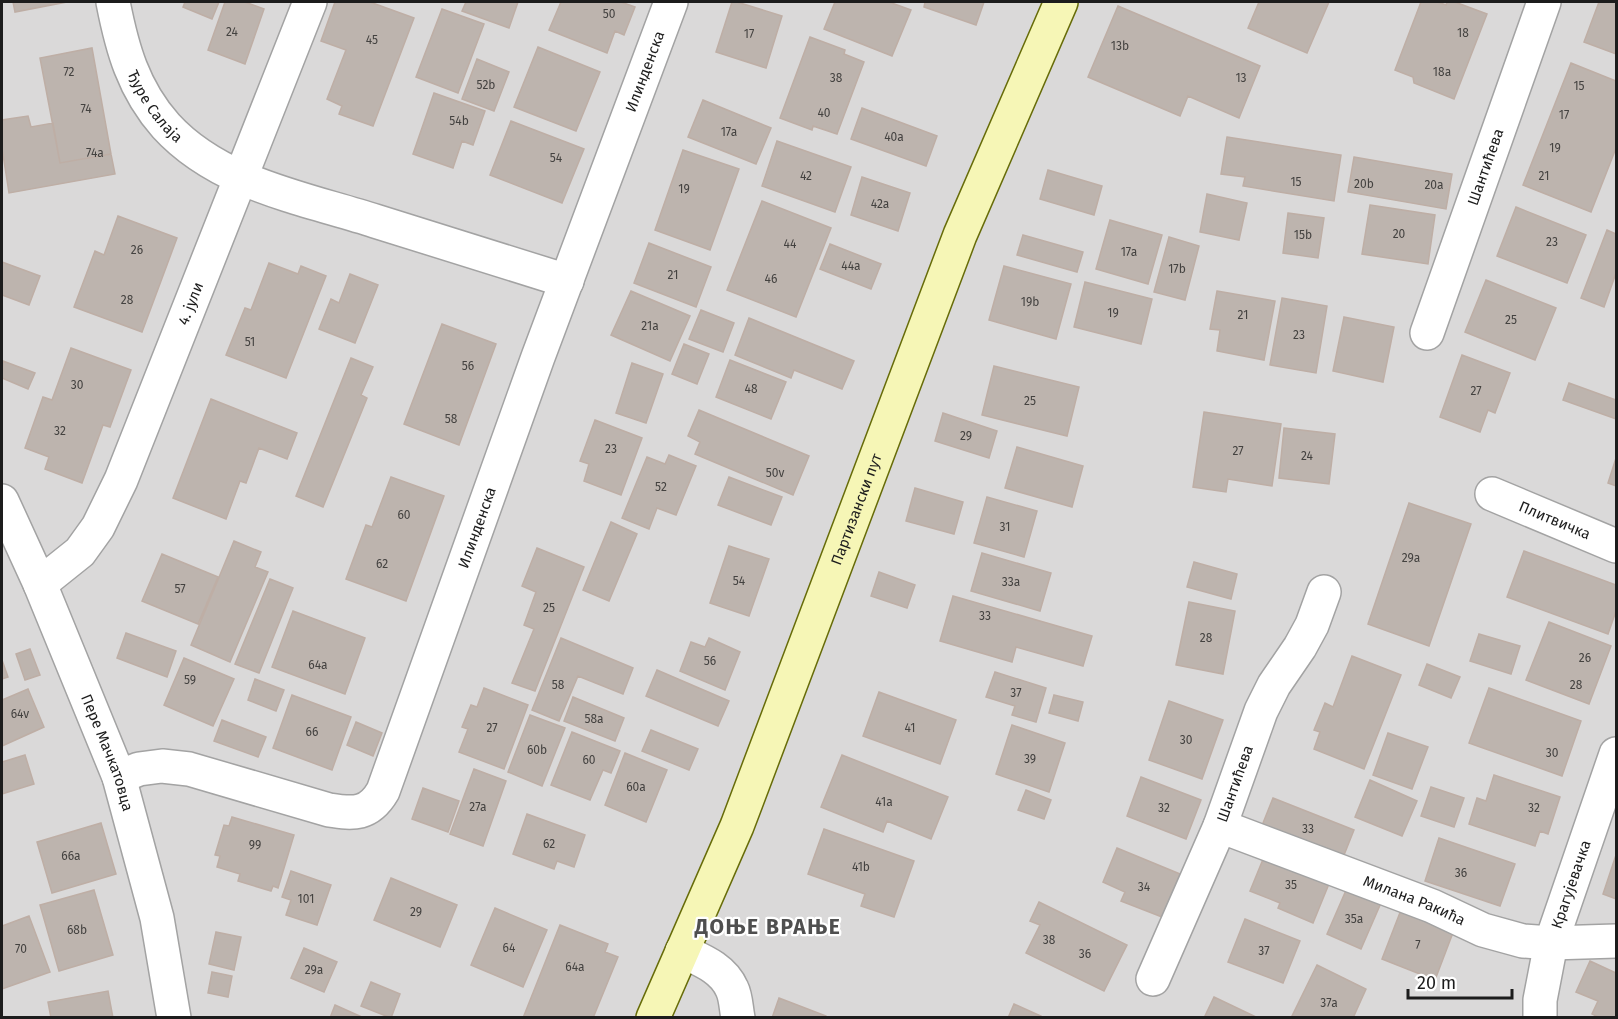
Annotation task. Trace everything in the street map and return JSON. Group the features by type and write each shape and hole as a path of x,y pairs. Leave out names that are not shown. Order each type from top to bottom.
{"main road":[{"name":"Партизански пут","path":"653,1017 741,816 960,235 1061,2"}],"street":[{"name":"Ђуре Салаја","path":"113,2 122,47 139,90 165,125 188,147 241,179 567,281"},
{"name":"4. јули","path":"40,584 80,552 98,527 121,480 310,2"},
{"name":"Илинденска","path":"119,777 139,770 162,766 189,769 328,810 347,813 366,810 376,803 383,790 567,281 671,2"},
{"name":"Шантићева","path":"1427,333 1544,2"},
{"name":"Плитвичка","path":"1492,494 1617,546"},
{"name":"Пере Мачкатовца","path":"2,501 40,584 119,777 157,918 174,1017"},
{"name":"Шантићева","path":"1153,979 1220,826 1261,711 1274,685 1312,625 1324,592"},
{"name":"Крагујевачка","path":"1540,1017 1540,999 1551,943 1617,754"},
{"name":"Милана Ракића","path":"1220,826 1432,906 1483,930 1523,941 1551,943 1617,941"},
{"path":"682,951 710,965 725,977 733,990 738,1017"}],"shaded area":[{"path":"2,2 1616,2 1616,1017 2,1017"}],"building":[{"path":"13,2 67,2 15,12"},
{"path":"185,2 219,2 212,19 183,7"},
{"path":"225,2 245,2 264,9 245,64 208,50"},
{"path":"335,2 370,2 414,18 373,126 339,114 342,106 327,99 346,50 321,41"},
{"path":"466,2 518,2 509,28 462,11"},
{"path":"561,2 621,2 635,7 624,35 615,31 607,53 549,30"},
{"path":"732,2 782,16 766,68 716,52"},
{"path":"835,2 889,2 911,10 892,56 824,29"},
{"path":"925,2 984,2 976,25 924,7"},
{"path":"1259,2 1329,2 1307,53 1248,28"},
{"path":"1421,2 1438,2 1446,5 1447,2 1455,2 1487,14 1454,99 1414,83 1413,77 1395,70"},
{"path":"1599,2 1616,2 1616,54 1584,42"},
{"path":"1118,6 1260,66 1239,118 1188,96 1180,116 1088,77"},
{"path":"442,9 484,24 458,93 416,77"},
{"path":"810,37 845,50 844,54 864,62 837,134 813,126 812,130 780,118"},
{"path":"538,47 600,72 576,131 514,107"},
{"path":"92,48 111,154 60,163 40,58"},
{"path":"477,59 509,72 494,111 462,99"},
{"path":"1571,63 1616,81 1616,148 1591,212 1523,185"},
{"path":"434,93 485,111 473,145 462,141 453,168 413,154"},
{"path":"703,100 771,128 756,164 688,137"},
{"path":"862,108 937,136 926,166 851,139"},
{"path":"28,116 31,127 53,123 60,163 111,154 115,174 9,193 2,148 2,120"},
{"path":"511,121 584,149 562,203 490,175"},
{"path":"1227,137 1341,155 1334,201 1243,186 1245,177 1221,174"},
{"path":"777,141 851,167 835,212 762,186"},
{"path":"683,150 739,169 710,250 655,230"},
{"path":"1354,157 1452,174 1446,209 1348,192"},
{"path":"1048,170 1102,186 1094,215 1040,199"},
{"path":"862,177 910,193 898,231 851,215"},
{"path":"1207,194 1247,203 1239,240 1200,232"},
{"path":"762,201 831,228 796,317 727,290"},
{"path":"1370,205 1435,215 1428,264 1362,254"},
{"path":"1516,207 1586,235 1567,283 1497,256"},
{"path":"1288,213 1324,218 1318,258 1283,253"},
{"path":"118,216 177,238 142,332 74,307 95,251 104,255"},
{"path":"1110,220 1162,235 1148,284 1096,269"},
{"path":"1607,230 1616,234 1616,273 1604,307 1581,298"},
{"path":"1023,235 1083,252 1077,272 1017,255"},
{"path":"1169,237 1199,246 1185,300 1154,292"},
{"path":"649,243 711,267 696,307 634,283"},
{"path":"830,244 881,264 871,289 820,269"},
{"path":"2,262 40,276 29,305 2,295"},
{"path":"269,263 298,274 301,266 326,276 286,378 226,355 245,308 251,310"},
{"path":"1004,266 1071,284 1056,339 989,320"},
{"path":"350,274 378,285 355,343 319,329 331,299 339,303"},
{"path":"1486,280 1556,308 1535,360 1465,332"},
{"path":"1085,282 1152,299 1141,344 1074,327"},
{"path":"631,291 690,316 670,361 611,335"},
{"path":"1217,291 1275,301 1264,360 1217,351 1220,330 1210,329"},
{"path":"1282,298 1327,306 1316,373 1270,365"},
{"path":"701,310 734,323 723,352 689,339"},
{"path":"1344,317 1394,327 1383,382 1333,371"},
{"path":"749,318 854,361 842,389 794,370 791,378 735,355"},
{"path":"442,324 496,344 459,445 404,424"},
{"path":"684,344 709,354 697,384 672,374"},
{"path":"71,348 131,370 110,427 103,425 82,483 45,469 49,457 25,448 43,397 52,400"},
{"path":"1462,355 1510,373 1495,413 1488,410 1480,432 1440,417"},
{"path":"351,358 373,367 361,395 367,398 323,507 296,496"},
{"path":"730,360 786,382 771,419 716,397"},
{"path":"3,361 35,373 28,389 2,378"},
{"path":"632,363 663,374 646,423 616,413"},
{"path":"994,366 1079,387 1067,436 982,415"},
{"path":"1569,383 1616,400 1616,419 1563,400"},
{"path":"211,399 297,433 287,459 259,448 246,483 240,481 226,519 173,498"},
{"path":"699,410 809,456 793,495 695,454 700,442 688,436"},
{"path":"1204,412 1281,424 1272,486 1228,479 1226,492 1193,487"},
{"path":"943,413 997,431 989,458 935,441"},
{"path":"595,420 642,438 621,495 584,481 589,464 580,461"},
{"path":"1284,428 1335,434 1329,484 1279,478"},
{"path":"1017,447 1083,466 1072,507 1005,488"},
{"path":"669,455 696,466 676,515 657,508 649,529 622,518 647,457 665,464"},
{"path":"1616,458 1616,486 1608,483"},
{"path":"391,477 444,496 406,601 346,579 366,525 372,527"},
{"path":"729,477 782,497 771,525 718,505"},
{"path":"915,488 963,502 954,534 906,521"},
{"path":"987,497 1037,511 1024,557 974,543"},
{"path":"1409,503 1471,524 1429,646 1368,624"},
{"path":"611,522 637,534 609,601 583,590"},
{"path":"234,541 261,552 255,567 268,572 230,662 191,645"},
{"path":"729,546 769,559 749,616 710,603"},
{"path":"537,548 584,567 535,691 512,683 534,629 524,625 536,592 522,586"},
{"path":"1524,551 1616,585 1616,611 1608,634 1507,597"},
{"path":"982,553 1051,573 1040,611 971,591"},
{"path":"162,554 218,577 198,624 142,601"},
{"path":"1194,562 1237,574 1231,599 1187,587"},
{"path":"879,572 915,585 907,608 871,596"},
{"path":"270,579 293,588 259,673 235,664"},
{"path":"953,596 1092,636 1083,666 1016,647 1012,662 940,641"},
{"path":"1189,602 1235,611 1223,674 1176,665"},
{"path":"293,611 365,638 345,694 272,667"},
{"path":"1549,622 1611,646 1589,704 1526,680"},
{"path":"126,633 176,651 167,677 117,658"},
{"path":"1479,634 1520,646 1511,674 1470,661"},
{"path":"561,638 633,668 623,694 578,676 559,721 532,710"},
{"path":"709,638 740,652 725,690 680,671 691,642 705,647"},
{"path":"30,649 40,675 25,680 16,654"},
{"path":"1352,656 1401,675 1364,769 1314,749 1320,732 1314,730 1325,703 1333,707"},
{"path":"184,658 234,679 213,726 164,705"},
{"path":"2,660 8,677 2,679"},
{"path":"1427,664 1460,677 1451,698 1419,685"},
{"path":"657,670 729,701 718,726 646,696"},
{"path":"995,672 1046,688 1036,722 1012,715 1015,706 986,697"},
{"path":"255,679 284,690 276,711 248,700"},
{"path":"484,688 528,705 504,769 459,752 468,729 462,727 471,705 477,707"},
{"path":"1489,688 1581,721 1562,776 1469,743"},
{"path":"28,689 44,727 2,746 2,700"},
{"path":"879,692 956,720 940,764 863,736"},
{"path":"292,695 351,717 332,770 273,748"},
{"path":"1054,695 1083,702 1078,721 1049,713"},
{"path":"573,697 624,718 615,741 564,721"},
{"path":"1169,701 1223,720 1202,779 1149,760"},
{"path":"530,715 565,728 542,786 508,772"},
{"path":"222,720 266,737 258,757 214,741"},
{"path":"356,722 382,733 373,756 347,745"},
{"path":"1012,725 1065,743 1049,792 996,774"},
{"path":"651,730 698,749 689,770 642,751"},
{"path":"572,732 620,751 611,773 603,770 590,800 551,785"},
{"path":"1388,733 1428,747 1412,789 1373,775"},
{"path":"625,753 667,770 646,822 605,805"},
{"path":"25,755 34,784 2,794 2,762"},
{"path":"842,755 948,797 931,839 887,821 883,832 821,807"},
{"path":"474,769 506,781 483,846 450,834"},
{"path":"1494,775 1560,797 1548,834 1540,831 1535,846 1469,824 1477,798 1486,801"},
{"path":"1141,777 1201,800 1186,839 1127,816"},
{"path":"1370,780 1417,801 1402,836 1355,817"},
{"path":"1431,787 1464,798 1454,827 1421,816"},
{"path":"423,788 459,801 448,832 412,819"},
{"path":"1026,790 1051,800 1044,819 1018,810"},
{"path":"1273,798 1354,830 1342,860 1261,828"},
{"path":"527,814 585,835 574,867 557,861 554,869 513,854"},
{"path":"232,817 294,835 278,888 273,886 271,891 238,881 240,874 217,867 220,856 215,855 224,825 229,826"},
{"path":"101,823 116,874 52,893 37,842"},
{"path":"824,829 914,861 894,917 861,906 865,894 808,874"},
{"path":"1439,838 1515,864 1500,906 1425,881"},
{"path":"1117,848 1180,874 1162,917 1121,901 1125,892 1103,882"},
{"path":"1266,852 1331,879 1313,923 1278,908 1280,903 1250,891"},
{"path":"1616,855 1616,899 1603,894"},
{"path":"291,871 331,885 317,925 286,915 291,900 282,897"},
{"path":"391,878 457,905 440,947 374,920"},
{"path":"1347,888 1381,903 1361,949 1327,934"},
{"path":"94,890 113,955 59,971 40,905"},
{"path":"1039,902 1127,945 1104,991 1026,953 1040,925 1030,921"},
{"path":"495,908 547,930 523,987 471,965"},
{"path":"1401,910 1454,930 1435,980 1382,959"},
{"path":"29,916 50,972 2,989 2,926"},
{"path":"1245,919 1300,941 1283,983 1228,962"},
{"path":"560,925 608,944 605,952 618,957 593,1018 523,1018"},
{"path":"216,932 241,937 234,970 209,964"},
{"path":"304,948 337,962 324,992 291,978"},
{"path":"1590,961 1616,973 1616,1018 1600,1018 1592,1014 1598,1001 1576,992"},
{"path":"1317,965 1366,989 1353,1018 1291,1018"},
{"path":"212,972 232,976 228,997 208,993"},
{"path":"371,982 400,994 391,1018 361,1006"},
{"path":"108,991 113,1018 51,1018 48,1002"},
{"path":"1214,997 1258,1018 1204,1018"},
{"path":"779,998 826,1016 826,1018 772,1018"},
{"path":"1014,1004 1041,1016 1040,1018 1008,1018"},
{"path":"335,1005 364,1018 330,1018"}],"district":[{"name":"ДОЊЕ ВРАЊЕ","path":"768,927"}]}
